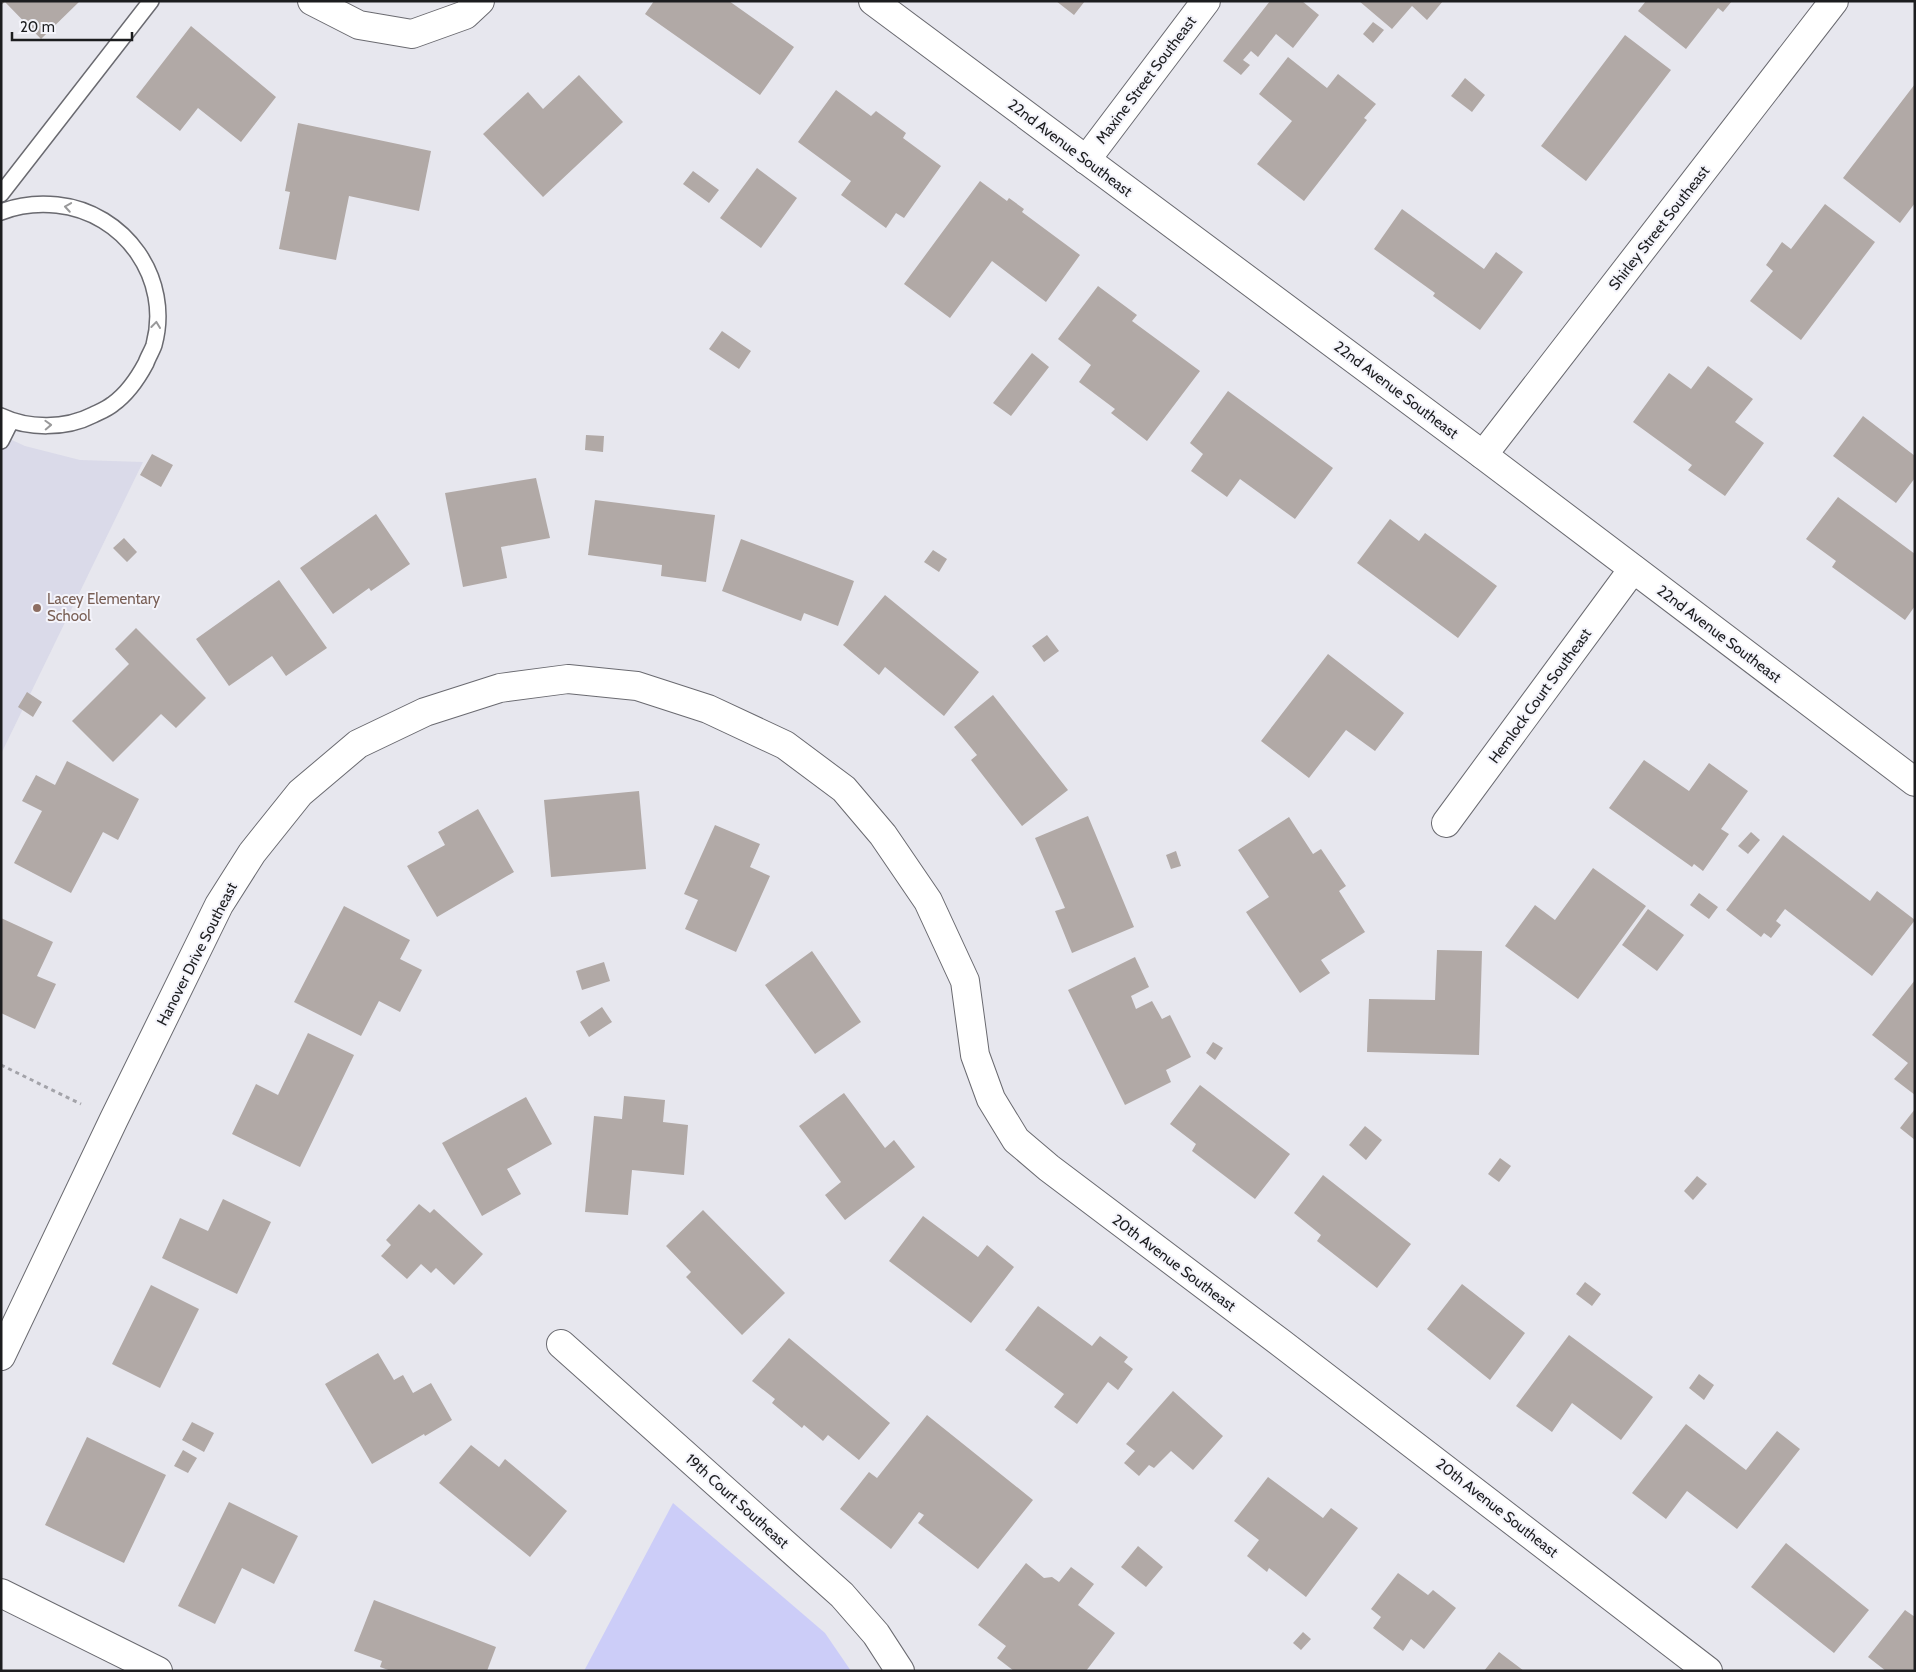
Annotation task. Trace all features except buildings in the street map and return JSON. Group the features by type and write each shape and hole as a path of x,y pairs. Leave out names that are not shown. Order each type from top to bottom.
{"street":[{"path":"312,1 359,25 412,34 466,15 480,1"},
{"name":"22nd Avenue Southeast","path":"873,1 1911,773"},
{"name":"Maxine Street Southeast","path":"1086,160 1206,1"},
{"name":"Shirley Street Southeast","path":"1483,455 1834,1"},
{"name":"Hemlock Court Southeast","path":"1446,823 1633,568"},
{"name":"Hanover Drive Southeast","path":"1,1356 219,905 252,853 300,792 358,744 426,712 500,688 568,680 637,686 708,709 785,745"},
{"name":"20th Avenue Southeast","path":"785,745 844,788 883,835 928,902 965,981 975,1055 991,1099 1016,1140 1049,1168 1289,1349 1708,1671"},
{"name":"19th Court Southeast","path":"561,1344 842,1595 876,1634 900,1671"},
{"path":"1,1593 158,1671"}],"lane":[{"path":"1,194 151,1"},
{"path":"1,212 38,203 73,207 106,221 133,245 150,276 158,310 154,346 138,378 114,404 82,421 46,426 6,418 1,441"}],"path":[{"path":"1,1065 114,1120"}],"shaded area":[{"name":"Lacey Elementary School","path":"1,435 25,446 80,460 143,462 1,754"},
{"path":"673,1503 825,1633 851,1671 584,1671"}],"place":[{"name":"Lacey Elementary School","path":"37,608"}]}
